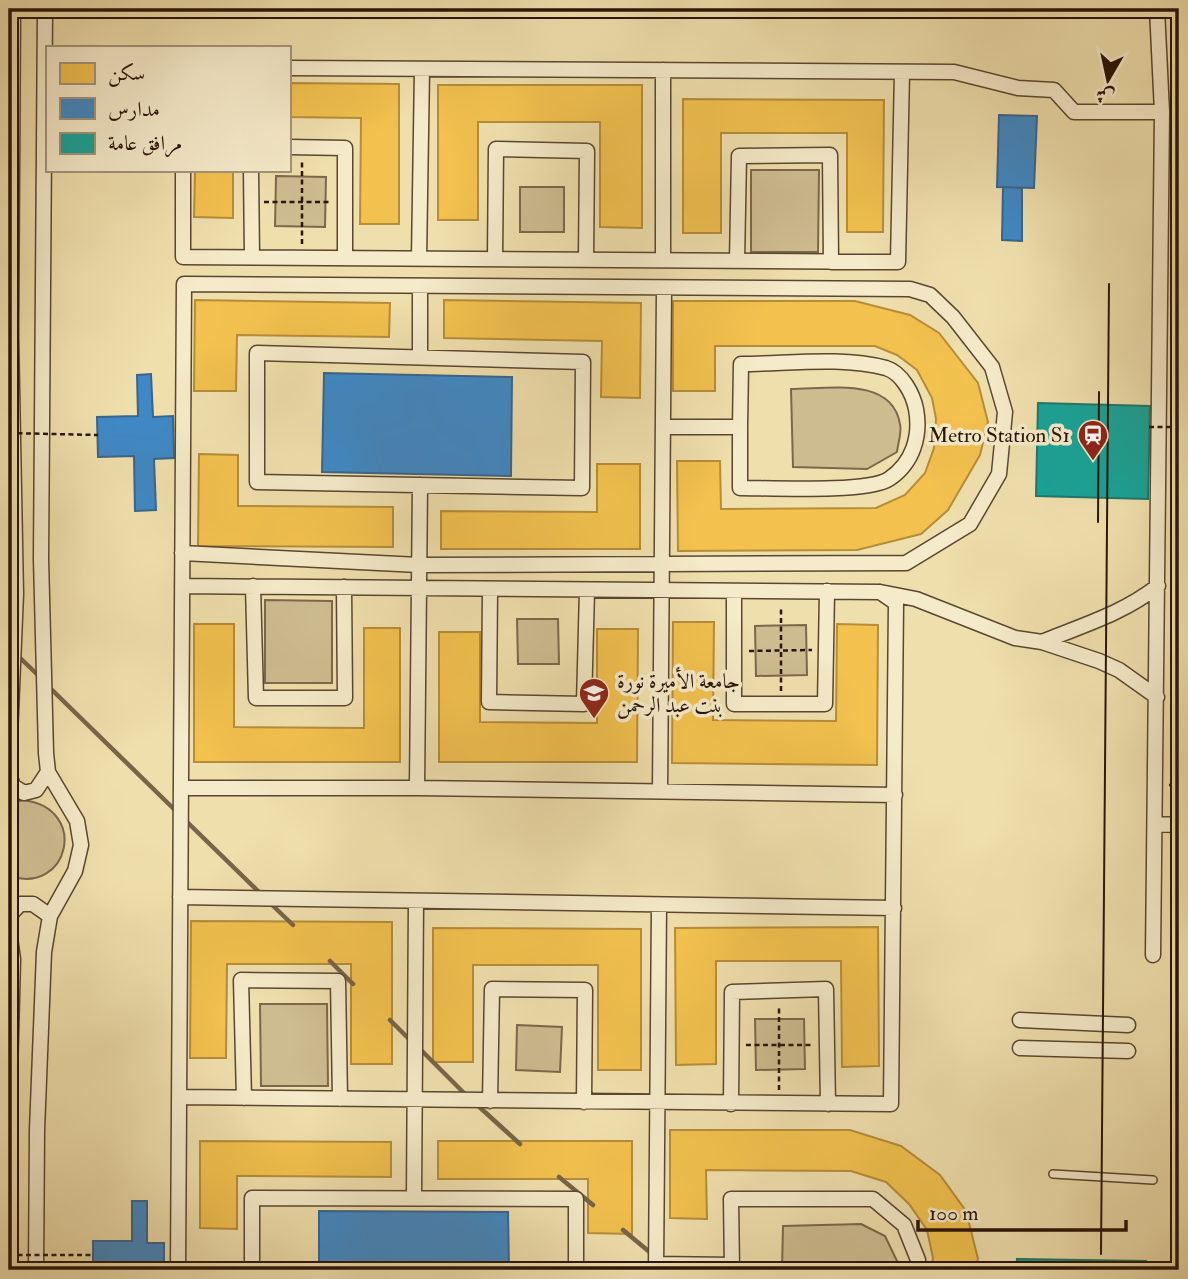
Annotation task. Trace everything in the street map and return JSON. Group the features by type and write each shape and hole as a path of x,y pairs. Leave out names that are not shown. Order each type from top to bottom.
{"street":[{"path":"9,760 16,594 11,336 13,9"},
{"path":"36,1270 38,1103 44,952 50,916 75,871 81,845 77,821 48,772 41,559 45,9"},
{"path":"1153,955 1162,112 1157,9"},
{"path":"290,68 954,72 1018,88 1054,90 1073,112 1162,112"},
{"path":"419,258 422,69"},
{"path":"663,70 663,260"},
{"path":"183,172 183,257 898,262 902,72"},
{"path":"295,147 345,148 345,258"},
{"path":"495,259 496,149 587,151 586,260"},
{"path":"737,261 739,156 830,155 831,262"},
{"path":"251,172 252,257"},
{"path":"178,1270 182,553 184,284 911,289 930,295 953,317 992,367 1005,412 999,474 970,524 906,563 419,565 182,553"},
{"path":"419,357 420,287"},
{"path":"660,791 664,289"},
{"path":"257,354 419,357 583,362 582,488 257,482 257,354"},
{"path":"842,363 889,369 913,393 919,422 914,452 888,480 842,488 740,488 740,428 741,364 842,363"},
{"path":"663,427 740,428"},
{"path":"417,788 420,485"},
{"path":"182,586 880,592 946,608 1015,638 1042,642 1119,670 1157,697"},
{"path":"253,586 256,698 345,698 344,587"},
{"path":"1042,642 1124,609 1158,586"},
{"path":"490,589 489,702 584,704 587,590"},
{"path":"734,591 734,704 825,704 827,591"},
{"path":"179,1097 657,1104 891,1104 896,603 880,592"},
{"path":"9,774 13,786 24,793 36,790 48,772"},
{"path":"181,788 417,788 895,795"},
{"path":"1155,824 1179,825"},
{"path":"180,897 894,908"},
{"path":"414,1198 416,901"},
{"path":"9,916 20,904 33,904 50,916"},
{"path":"659,905 656,1267 732,1268 732,1199 873,1199 904,1225 918,1260 915,1270"},
{"path":"9,932 13,959 9,1111"},
{"path":"244,1098 241,981 338,981 340,1099"},
{"path":"490,1101 492,989 505,989 585,990 584,1102"},
{"path":"730,1104 732,992 826,989 828,1104"},
{"path":"1020,1020 1128,1025"},
{"path":"1020,1048 1128,1051"},
{"path":"252,1270 252,1198 576,1199 576,1270"}],"lane":[{"path":"1053,1174 1153,1180"}],"path":[{"path":"295,147 302,202 302,258"},
{"path":"251,202 345,202"},
{"path":"1149,427 1179,427"},
{"path":"9,433 98,435"},
{"path":"781,591 781,704"},
{"path":"734,651 826,650"},
{"path":"778,1103 779,990"},
{"path":"731,1045 827,1045"},
{"path":"9,1255 94,1255"}],"shaded area":[{"path":"751,170 819,170 818,252 751,252"},
{"path":"276,176 326,177 325,227 275,226"},
{"path":"520,187 564,187 564,232 520,232"},
{"path":"856,388 885,398 894,409 900,424 897,452 867,469 793,467 791,389"},
{"path":"265,600 332,601 332,683 265,683"},
{"path":"517,619 558,619 559,664 518,664"},
{"path":"806,625 807,675 756,676 755,626"},
{"path":"23,800 44,806 58,818 64,833 64,848 57,863 46,874 30,879 9,876 9,804"},
{"path":"260,1004 327,1004 328,1086 261,1086"},
{"path":"755,1019 804,1019 805,1069 756,1070"},
{"path":"517,1025 562,1027 560,1072 516,1070"},
{"path":"861,1224 885,1236 898,1263 895,1270 782,1270 783,1226"}],"building: سكن":[{"path":"290,83 399,84 399,224 360,224 361,118 290,117"},
{"path":"438,85 642,85 642,228 600,227 600,122 478,122 478,220 438,220"},
{"path":"683,99 884,100 883,232 847,232 847,133 721,133 721,233 683,233"},
{"path":"195,172 233,172 233,218 194,217"},
{"path":"195,300 390,303 389,337 237,335 236,391 194,391"},
{"path":"444,300 641,303 640,398 601,397 602,341 444,338"},
{"path":"673,301 855,301 910,315 939,333 978,383 988,422 980,455 948,510 921,534 857,550 678,551 677,461 720,461 721,509 876,508 905,495 925,473 934,448 936,419 932,398 917,370 897,355 875,346 715,346 715,391 673,391"},
{"path":"199,454 238,455 238,506 393,507 393,547 198,546"},
{"path":"597,464 640,464 640,549 441,549 441,511 597,512"},
{"path":"673,622 714,622 713,720 836,721 837,624 878,625 877,765 672,763"},
{"path":"194,624 234,624 234,727 364,728 364,628 400,628 400,762 194,762"},
{"path":"597,629 638,629 637,762 439,762 439,632 480,632 480,722 597,723"},
{"path":"191,921 392,922 392,1064 351,1064 351,964 227,964 226,1058 190,1058"},
{"path":"878,927 879,1066 842,1067 841,961 716,961 716,1064 676,1065 675,928"},
{"path":"433,928 641,929 641,1070 598,1070 598,965 473,965 473,1062 433,1062"},
{"path":"670,1130 850,1130 901,1146 940,1175 966,1211 978,1259 974,1270 931,1270 933,1258 927,1230 909,1204 886,1182 851,1171 706,1170 707,1219 670,1218"},
{"path":"200,1141 391,1142 391,1177 237,1176 237,1229 200,1228"},
{"path":"438,1141 632,1141 632,1234 588,1233 588,1179 438,1179"}],"building: مدارس":[{"path":"999,115 1037,116 1034,188 997,187"},
{"path":"1003,187 1022,188 1022,241 1002,240"},
{"path":"324,373 512,377 511,476 322,472"},
{"path":"151,374 153,417 173,416 174,458 154,459 156,510 135,511 134,456 98,457 97,417 138,416 137,375"},
{"path":"1179,1183 1179,1270 1178,1270"},
{"path":"132,1201 147,1201 147,1243 164,1243 164,1270 93,1270 93,1241 132,1241"},
{"path":"319,1211 508,1212 509,1270 319,1270"}],"building: مرافق عامة":[{"name":"Metro Station S1","path":"1038,403 1150,406 1148,499 1036,496"},
{"path":"1017,1259 1146,1261 1145,1270 1016,1270"}],"waterway":[{"path":"17,655 41,678"},
{"path":"49,687 178,813"},
{"path":"184,819 261,894"},
{"path":"269,902 293,925"},
{"path":"330,961 353,984"},
{"path":"390,1020 411,1041"},
{"path":"420,1049 468,1097"},
{"path":"475,1103 520,1144"},
{"path":"559,1177 593,1205"},
{"path":"623,1230 652,1254"}],"tram line":[{"path":"1101,1254 1109,284"},
{"path":"1098,522 1099,392"}],"place":[{"name":"Metro Station S1","path":"1093,462"},
{"name":"جامعة الأميرة نورة بنت عبد الرحمن","path":"594,720"}]}
